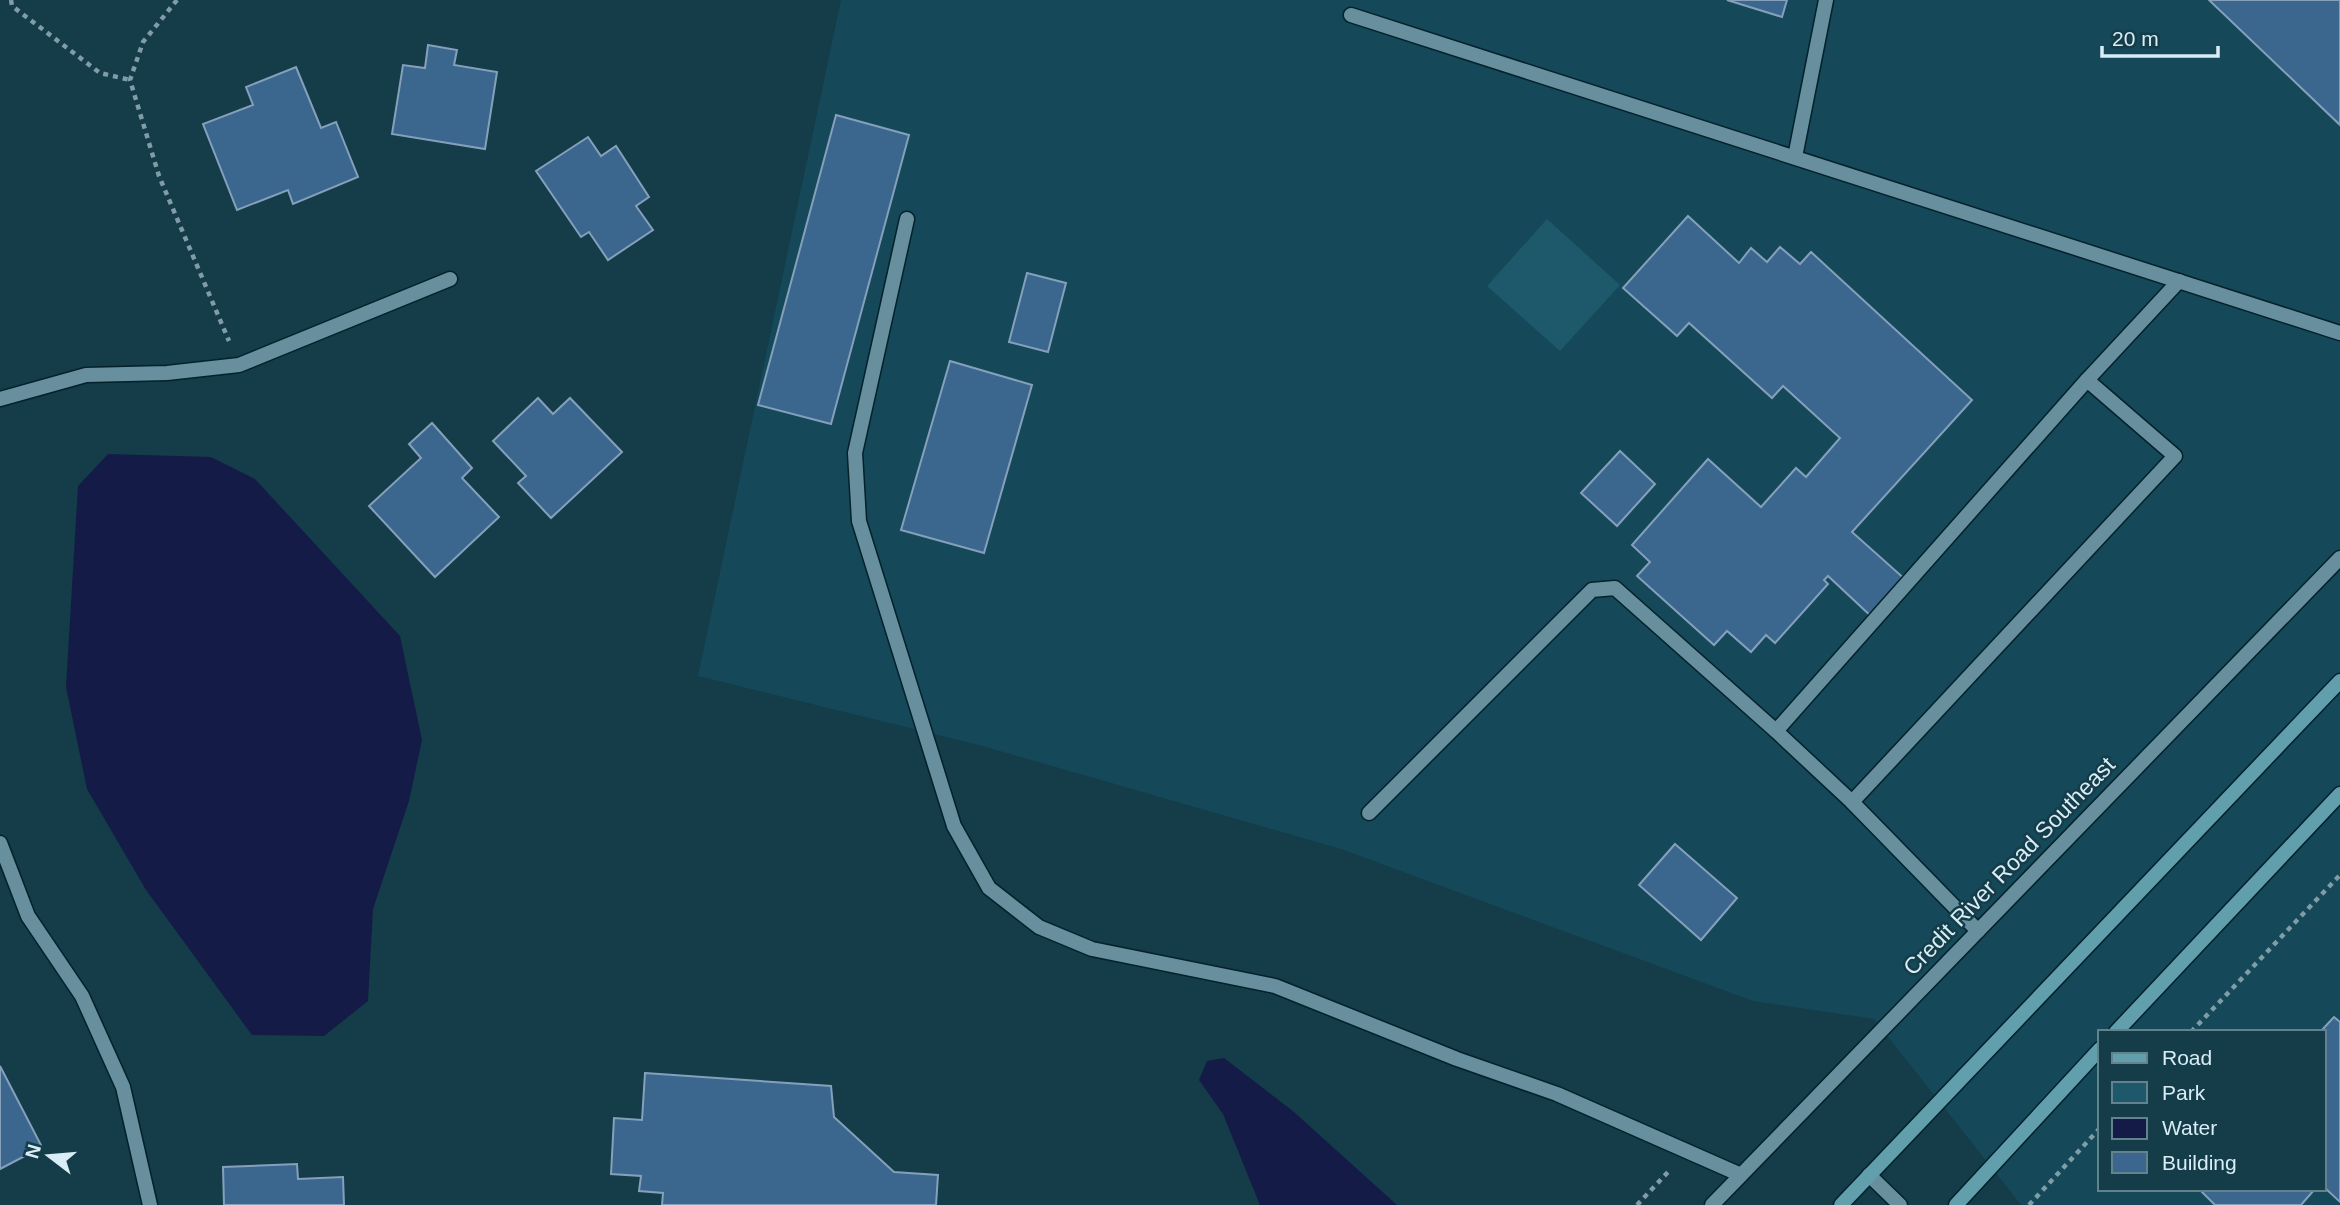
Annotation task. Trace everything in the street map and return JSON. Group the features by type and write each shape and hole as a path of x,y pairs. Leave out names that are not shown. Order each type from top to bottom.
{"main road":[{"path":"1841,1205 2340,681"},
{"path":"2118,1030 2340,794"},
{"path":"1956,1205 2098,1051"}],"street":[{"path":"1795,157 1826,0"},
{"path":"1351,15 2340,333"},
{"path":"907,219 855,453 859,522 954,826 989,888 1039,927 1092,949 1275,986 1457,1059 1557,1094 1741,1175"},
{"path":"0,399 86,375 167,373 239,365 450,279"},
{"path":"1776,731 2087,380 2179,281"},
{"path":"1852,802 2175,456 2087,380"},
{"name":"Credit River Road Southeast","path":"1712,1205 2340,558"},
{"path":"1369,813 1592,590 1615,589 1852,802 1978,931"},
{"path":"0,843 28,916 82,996 123,1087 150,1205"},
{"path":"1869,1175 1900,1205"}],"path":[{"path":"11,0 12,6 100,73 130,80"},
{"path":"177,0 143,42 130,80 159,176 239,365"},
{"path":"2193,1030 2340,875"},
{"path":"2029,1205 2098,1130"},
{"path":"1637,1205 1687,1151"}],"shaded area":[{"path":"841,0 2340,0 2340,1205 2021,1205 1874,1019 1753,1001 1341,849 979,745 698,676"}],"green space":[{"path":"1547,219 1620,285 1560,351 1487,286"}],"water":[{"path":"108,454 211,457 255,479 400,636 422,740 409,801 373,909 368,1001 324,1036 252,1035 146,890 87,789 66,687 78,486"},
{"path":"1224,1058 1294,1112 1397,1205 1260,1205 1223,1114 1199,1080 1207,1061"}],"building":[{"path":"1727,0 1787,0 1782,17"},
{"path":"2209,0 2340,0 2340,125"},
{"path":"428,45 457,50 454,65 497,72 485,149 392,134 403,65 425,68"},
{"path":"296,67 321,128 336,122 358,177 293,204 288,190 237,210 203,124 253,105 246,87"},
{"path":"836,115 909,135 831,424 758,405"},
{"path":"588,137 601,156 616,146 649,197 636,206 653,230 608,260 589,232 581,237 536,171"},
{"path":"1688,216 1739,263 1751,248 1767,262 1780,247 1800,264 1811,252 1972,400 1852,532 1907,581 1873,618 1828,576 1824,580 1828,584 1775,643 1766,635 1751,652 1727,631 1714,645 1637,576 1650,562 1632,545 1708,459 1761,507 1796,468 1806,477 1840,438 1783,386 1772,398 1689,323 1677,336 1623,288"},
{"path":"1027,273 1066,283 1048,352 1009,342"},
{"path":"950,361 1032,385 984,553 901,530"},
{"path":"538,398 553,414 570,398 622,452 551,518 518,483 526,476 493,441"},
{"path":"432,423 472,468 462,478 499,517 435,577 369,506 421,458 409,444"},
{"path":"1620,451 1655,484 1617,526 1581,493"},
{"path":"1675,844 1737,898 1701,940 1639,885"},
{"path":"2334,1017 2340,1022 2340,1202 2326,1189 2326,1030 2322,1030"},
{"path":"0,1066 42,1147 0,1169"},
{"path":"645,1073 831,1086 834,1117 894,1172 938,1175 936,1205 662,1205 663,1193 639,1191 641,1176 611,1174 614,1118 642,1120"},
{"path":"297,1164 298,1179 343,1177 344,1205 224,1205 223,1167"},
{"path":"2201,1191 2313,1191 2301,1205 2215,1205"}]}
